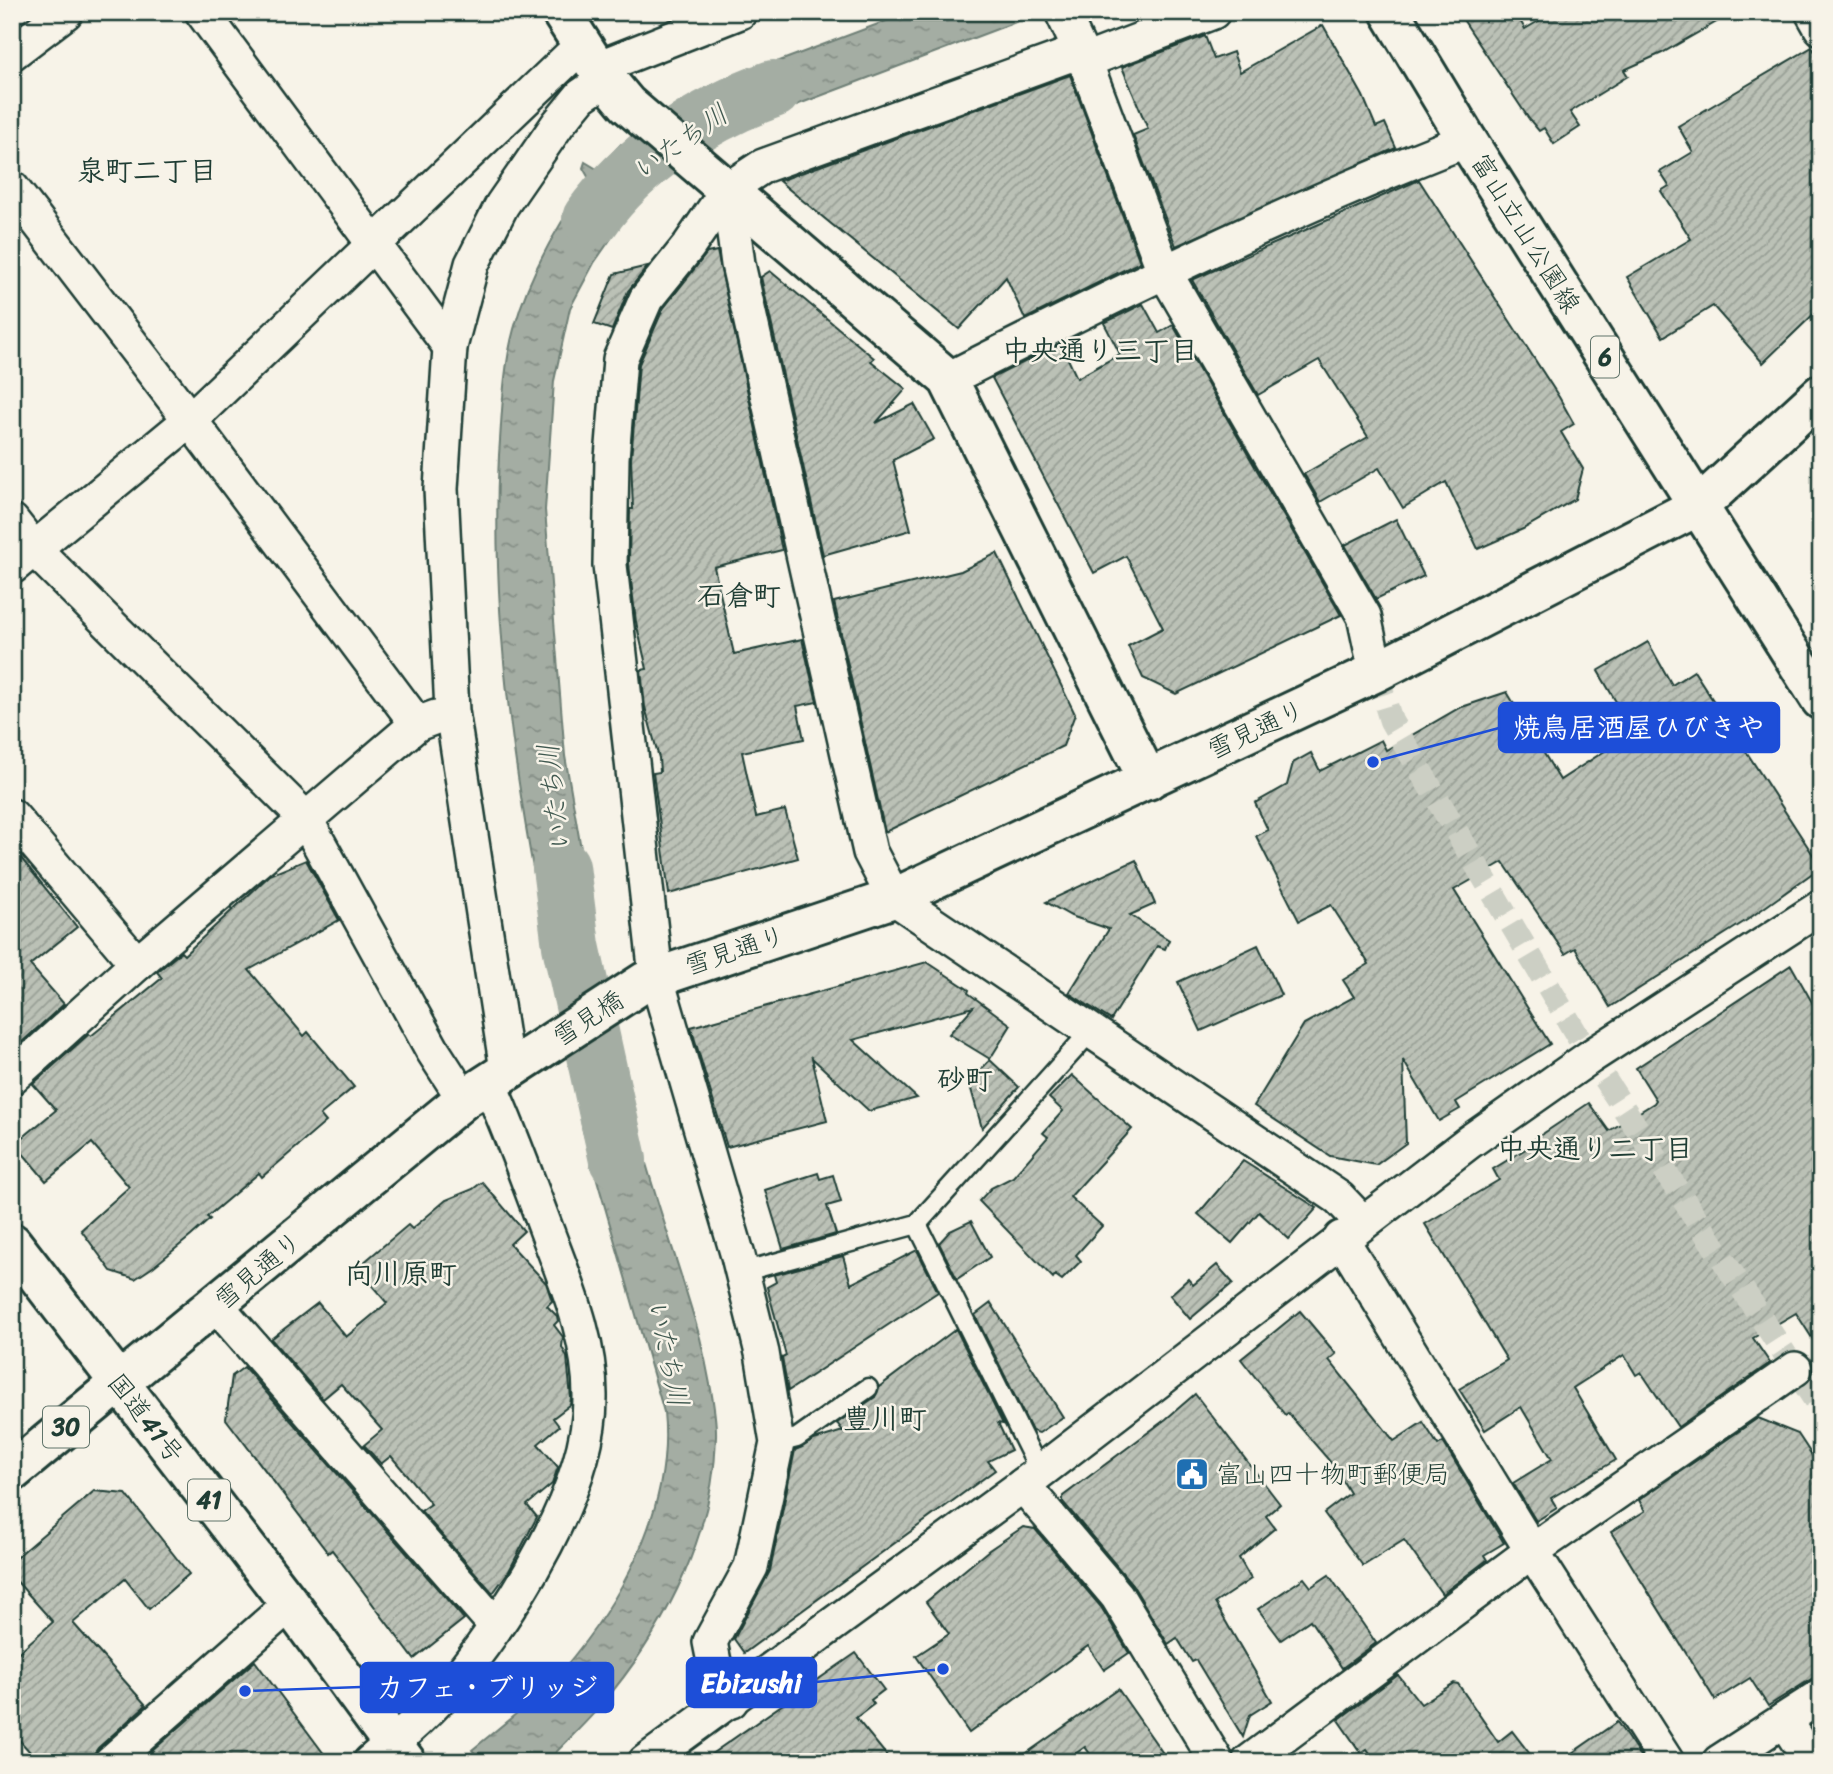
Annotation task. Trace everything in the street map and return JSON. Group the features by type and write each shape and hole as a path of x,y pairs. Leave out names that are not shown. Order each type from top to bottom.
{"main road":[{"path":"561,12 603,74 724,187 948,379 1148,780"},
{"name":"富山立山公園線","path":"1390,12 1467,140 1821,700"},
{"name":"雪見通り","path":"651,979 894,898 1376,671 1700,505 1821,394"},
{"name":"雪見橋","path":"498,1077 651,979"},
{"name":"雪見通り","path":"119,1383 498,1077"},
{"name":"国道41号","path":"12,1243 290,1604 393,1756"},
{"name":"30","path":"12,1472 119,1383"}],"street":[{"path":"12,53 66,12"},
{"path":"201,12 450,347"},
{"path":"23,558 190,420 372,244 603,74 740,12"},
{"path":"731,1701 713,1662 710,1642 751,1567 777,1443 762,1353 742,1272 689,1081 651,979 610,565 612,458 620,359 646,299 688,247 724,187 763,166 1072,54 1086,61 1213,12"},
{"path":"1812,12 1821,28"},
{"path":"1065,19 1086,61 1164,271 1364,616 1376,671"},
{"path":"393,1756 461,1675 496,1626 554,1531 579,1465 590,1401 584,1331 506,1122 498,1077 452,711 440,489 450,347 472,264 502,205 573,106 603,74"},
{"path":"948,379 1164,271 1467,140"},
{"path":"724,187 737,264 870,852 894,898 1339,1198 1352,1230 1532,1551 1667,1762"},
{"path":"12,188 190,420 416,724"},
{"path":"12,521 23,558 305,818 433,1051 498,1077"},
{"path":"12,1077 137,964 416,724 452,711"},
{"path":"12,816 137,964"},
{"path":"658,1758 1031,1478 1352,1230 1590,1057 1821,907"},
{"path":"216,1305 496,1626"},
{"path":"1249,1762 1532,1551 1796,1369"},
{"path":"1031,1478 1117,1596 1217,1762"},
{"path":"111,1762 290,1604"},
{"path":"1719,1762 1821,1696"},
{"path":"1784,1720 1811,1762"}],"lane":[{"path":"742,1272 917,1224 1091,1031"},
{"path":"917,1224 1031,1478"},
{"path":"777,1443 797,1438 868,1388"}],"water":[{"name":"いたち川","path":"910,12 1042,12 762,118 723,140 681,104 708,88"},
{"name":"いたち川","path":"621,144 663,178 626,217 594,263 570,308 554,381 545,510 565,756 595,930 550,958 517,770 502,645 497,518 504,392 510,344 520,308 545,250 590,180 583,168 585,162 597,169"},
{"name":"いたち川","path":"623,1069 648,1171 700,1338 708,1374 716,1437 707,1506 685,1573 669,1605 633,1664 597,1710 547,1762 482,1762 472,1750 551,1682 574,1656 613,1602 643,1542 661,1478 665,1445 664,1412 583,1131 577,1098"}],"building":[{"path":"1458,12 1515,12 1525,29 1554,12 1734,12 1662,53 1624,70 1628,76 1570,112 1580,127 1554,144 1544,128 1539,131 1529,119"},
{"path":"1323,25 1363,96 1376,127 1385,123 1396,148 1176,246 1133,135 1148,129 1122,67 1205,36 1214,59 1233,52 1240,72"},
{"path":"1812,47 1821,62 1821,307 1763,363 1713,306 1663,337 1627,277 1691,239 1661,191 1669,186 1660,172 1693,152 1678,126"},
{"path":"1070,75 1140,262 1025,319 1006,277 959,329 779,181"},
{"path":"1419,180 1559,397 1574,424 1561,432 1583,469 1575,499 1523,529 1478,549 1446,482 1403,508 1379,468 1320,502 1304,474 1368,437 1319,360 1258,395 1192,280"},
{"path":"717,251 782,550 714,567 734,654 802,639 817,702 797,706 804,739 742,752 756,817 785,810 798,858 669,894 653,773 660,772 659,758 645,707 641,670 647,669 636,622 629,564 630,509 633,509 631,459 639,364 663,309 707,253"},
{"path":"648,266 628,291 612,330 594,324 614,274"},
{"path":"770,271 874,358 871,361 906,389 876,423 914,404 934,439 893,460 911,530 823,555 761,277"},
{"path":"1143,304 1159,333 1173,325 1341,615 1176,694 1143,678 1128,646 1163,628 1126,556 1094,573 992,378 1061,344 1077,378 1120,354 1104,323"},
{"path":"1396,519 1424,576 1376,599 1345,545"},
{"path":"997,553 1075,714 1063,746 885,832 834,602 961,571"},
{"path":"1648,642 1672,685 1694,671 1821,867 1747,920 1610,1007 1575,948 1565,954 1503,862 1454,890 1550,1044 1456,1102 1460,1109 1439,1121 1403,1060 1406,1143 1376,1165 1330,1156 1254,1106 1304,1024 1354,997 1343,980 1369,964 1331,905 1299,921 1256,836 1268,830 1255,803 1287,785 1293,763 1311,753 1320,771 1381,740 1386,750 1459,708 1507,692 1560,780 1631,734 1621,719 1625,717 1598,671"},
{"path":"12,847 77,927 30,965 64,1004 12,1051"},
{"path":"306,860 339,920 249,970 304,1036 308,1032 354,1087 320,1115 326,1122 262,1177 259,1173 153,1267 135,1279 111,1271 81,1230 129,1187 92,1143 46,1181 15,1144 56,1110 33,1084 89,1034 91,1036 162,978 157,972 181,952 184,955 270,875"},
{"path":"1136,860 1155,904 1130,915 1169,940 1165,949 1157,946 1111,1020 1069,993 1109,929 1071,916 1046,902"},
{"path":"1258,945 1281,995 1201,1031 1178,982"},
{"path":"927,962 969,990 968,993 1011,1025 990,1059 949,1034 973,1007 853,1040 917,1098 869,1111 812,1058 827,1121 727,1147 691,1027"},
{"path":"1791,965 1821,1018 1821,1352 1796,1313 1753,1338 1770,1363 1678,1427 1641,1372 1636,1375 1624,1355 1573,1388 1616,1460 1551,1498 1557,1508 1536,1521 1513,1483 1552,1459 1521,1407 1485,1430 1459,1389 1507,1360 1425,1224 1499,1180 1493,1169 1537,1142 1535,1139 1589,1103 1609,1131 1654,1103 1656,1100 1636,1068"},
{"path":"990,1060 1019,1087 982,1128 969,1082"},
{"path":"1072,1075 1132,1129 1070,1197 1102,1226 1076,1255 1081,1261 1062,1280 1055,1275 1053,1278 979,1201 991,1188 1013,1177 1048,1137 1043,1133 1063,1111 1049,1098"},
{"path":"1243,1161 1317,1208 1289,1239 1259,1212 1232,1243 1198,1214"},
{"path":"818,1173 820,1179 833,1175 841,1202 827,1206 836,1234 783,1249 765,1190"},
{"path":"482,1182 524,1231 510,1244 546,1283 552,1301 547,1306 557,1316 558,1321 554,1325 563,1337 562,1347 567,1357 571,1398 570,1405 553,1418 559,1426 538,1444 558,1467 552,1484 527,1505 537,1517 509,1571 493,1593 421,1511 431,1504 391,1456 381,1464 364,1445 382,1430 341,1384 323,1399 271,1339 318,1303 346,1337 387,1303 357,1268 408,1225 412,1229 446,1200 473,1189"},
{"path":"971,1221 990,1257 957,1279 939,1243 950,1231"},
{"path":"917,1250 938,1292 788,1391 782,1358 786,1356 767,1287 776,1282 774,1275 843,1256 851,1284"},
{"path":"1217,1265 1233,1283 1190,1319 1170,1295 1188,1279 1193,1285"},
{"path":"991,1303 1063,1417 1039,1433 1032,1431 975,1315"},
{"path":"1300,1311 1336,1354 1329,1360 1394,1441 1423,1422 1438,1445 1443,1442 1504,1543 1484,1555 1487,1560 1442,1594 1404,1540 1363,1566 1324,1513 1350,1493 1333,1465 1288,1413 1285,1415 1241,1359"},
{"path":"956,1329 1003,1424 998,1423 1011,1450 988,1461 995,1470 744,1653 734,1639 770,1571 795,1450 814,1440 843,1431 837,1423 875,1397 879,1387"},
{"path":"244,1367 464,1619 414,1659 332,1550 328,1553 226,1419 232,1376"},
{"path":"1195,1394 1280,1504 1266,1516 1275,1528 1239,1558 1251,1579 1215,1603 1272,1701 1250,1715 1243,1737 1196,1660 1192,1662 1177,1638 1168,1644 1132,1584 1063,1502 1063,1496"},
{"path":"1758,1418 1798,1434 1821,1469 1821,1673 1768,1706 1750,1678 1715,1700 1611,1532 1645,1511 1639,1500"},
{"path":"94,1491 126,1494 189,1574 149,1609 125,1579 73,1623 146,1705 98,1748 88,1762 39,1762 12,1732 12,1658 53,1622 12,1576 12,1561"},
{"path":"1023,1527 1035,1529 1101,1607 1129,1653 1104,1670 1088,1646 969,1733 916,1656 949,1634 926,1602 989,1550"},
{"path":"1329,1575 1376,1643 1342,1668 1310,1620 1281,1640 1258,1609 1304,1578 1311,1587"},
{"path":"856,1653 884,1690 871,1700 874,1704 856,1718 892,1762 700,1762"},
{"path":"255,1661 330,1762 158,1762 151,1752"},
{"path":"1398,1675 1421,1704 1454,1683 1458,1684 1498,1742 1512,1731 1536,1762 1376,1762 1367,1749 1361,1753 1338,1720"},
{"path":"1118,1689 1169,1762 1096,1762 1085,1747 1064,1762 1014,1762"},
{"path":"1617,1722 1644,1762 1559,1762"}],"waterway":[{"name":"いたち川","path":"591,219 628,176 672,140 722,111 773,89"},
{"name":"いたち川","path":"561,867 571,946 618,1160"}],"tunnel":[{"path":"1376,672 1391,721 1590,1057 1821,1409"}],"place":[{"name":"焼鳥居酒屋ひびきや","path":"1373,762"},
{"name":"富山四十物町郵便局","path":"1192,1474"},
{"name":"Ebizushi","path":"943,1669"},
{"name":"カフェ・ブリッジ","path":"245,1691"}],"district":[{"name":"泉町二丁目","path":"147,170"},
{"name":"中央通り三丁目","path":"1100,350"},
{"name":"石倉町","path":"739,595"},
{"name":"砂町","path":"965,1079"},
{"name":"中央通り二丁目","path":"1595,1148"},
{"name":"向川原町","path":"401,1273"},
{"name":"豊川町","path":"885,1418"}]}
